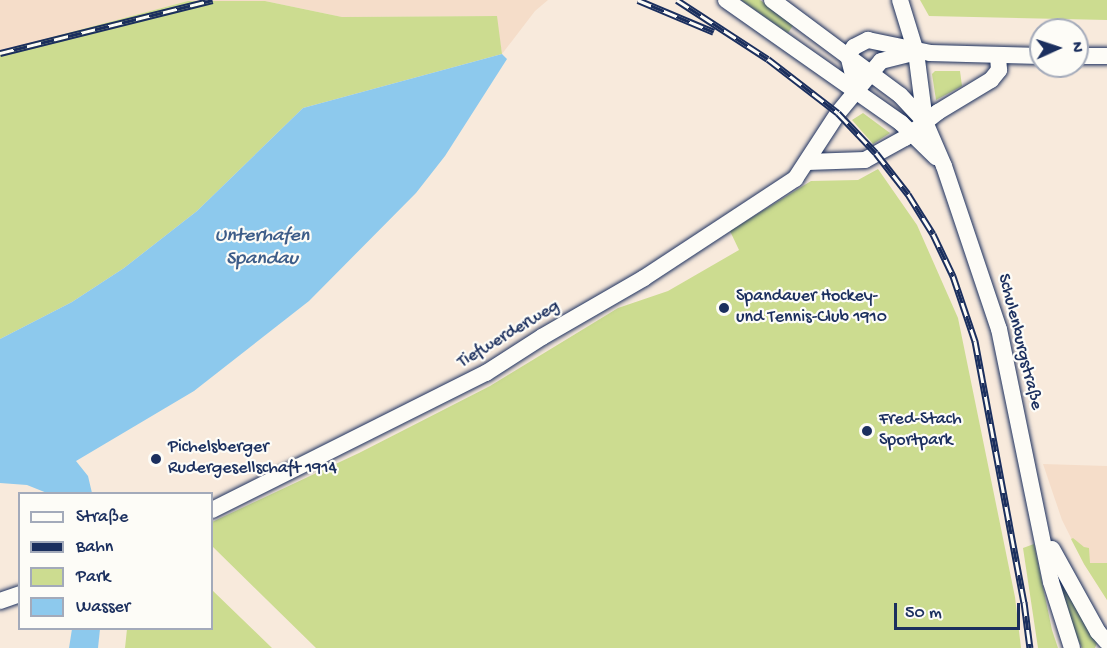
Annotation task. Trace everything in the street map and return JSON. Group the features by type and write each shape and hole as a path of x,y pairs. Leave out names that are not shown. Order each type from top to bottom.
{"street":[{"name":"Schulenburgstraße","path":"726,0 857,91 919,127"},
{"name":"Schulenburgstraße","path":"772,0 908,102 919,127 944,166 999,329 1052,582 1072,648"},
{"path":"900,0 916,52 919,127"},
{"name":"Tiefwerderweg","path":"848,55 854,47 868,40 916,52 1029,56"},
{"name":"Tiefwerderweg","path":"213,510 486,373 542,337 644,278 786,186 795,179 881,61 916,52"},
{"path":"848,55 857,91"},
{"path":"807,162 865,160 991,80 998,74 998,56"},
{"path":"1089,56 1107,56"},
{"name":"Schulenburgstraße","path":"1043,532 1064,574 1098,632 1107,642"},
{"path":"0,601 18,595"}],"shaded area":[{"path":"0,0 548,0 535,11 502,54 496,16 342,17 265,1 188,1 0,51"},
{"path":"1043,464 1107,466 1107,600 1084,564 1062,520"}],"green space":[{"path":"741,0 760,0 794,24 788,33"},
{"path":"920,0 1107,0 1107,20 929,16"},
{"path":"188,1 265,1 342,17 497,16 502,54 303,108 197,211 124,268 72,302 0,339 0,51"},
{"path":"935,71 960,71 962,86 936,100 932,74"},
{"path":"863,113 890,133 873,144 852,120"},
{"path":"878,169 917,225 958,318 1015,597 1021,648 316,648 213,547 213,522 359,453 490,386 618,308 668,291 739,250 730,231 811,181 858,180"},
{"path":"1073,538 1084,547 1089,548 1090,563 1107,563 1107,600 1084,564 1071,539"},
{"path":"1034,544 1058,648 1038,648 1023,548"},
{"path":"1063,586 1097,643 1095,648 1082,648 1060,587"},
{"path":"213,591 272,648 125,648 127,630 213,630"}],"water":[{"name":"Unterhafen Spandau","path":"502,54 507,59 445,156 416,193 309,301 194,391 76,461 88,476 92,492 44,492 27,485 0,483 0,339 72,302 124,268 197,211 303,108"},
{"path":"72,630 100,630 98,648 69,648"}],"railway":[{"path":"0,53 213,0"},
{"path":"638,0 714,32"},
{"path":"677,0 768,59 838,113 876,153 908,194 933,234 953,276 975,341 1024,602 1030,648"}],"place":[{"name":"Spandauer Hockey- und Tennis-Club 1910","path":"724,308"},
{"name":"Fred-Stach Sportpark","path":"867,431"},
{"name":"Pichelsberger Rudergesellschaft 1914","path":"156,459"}]}
